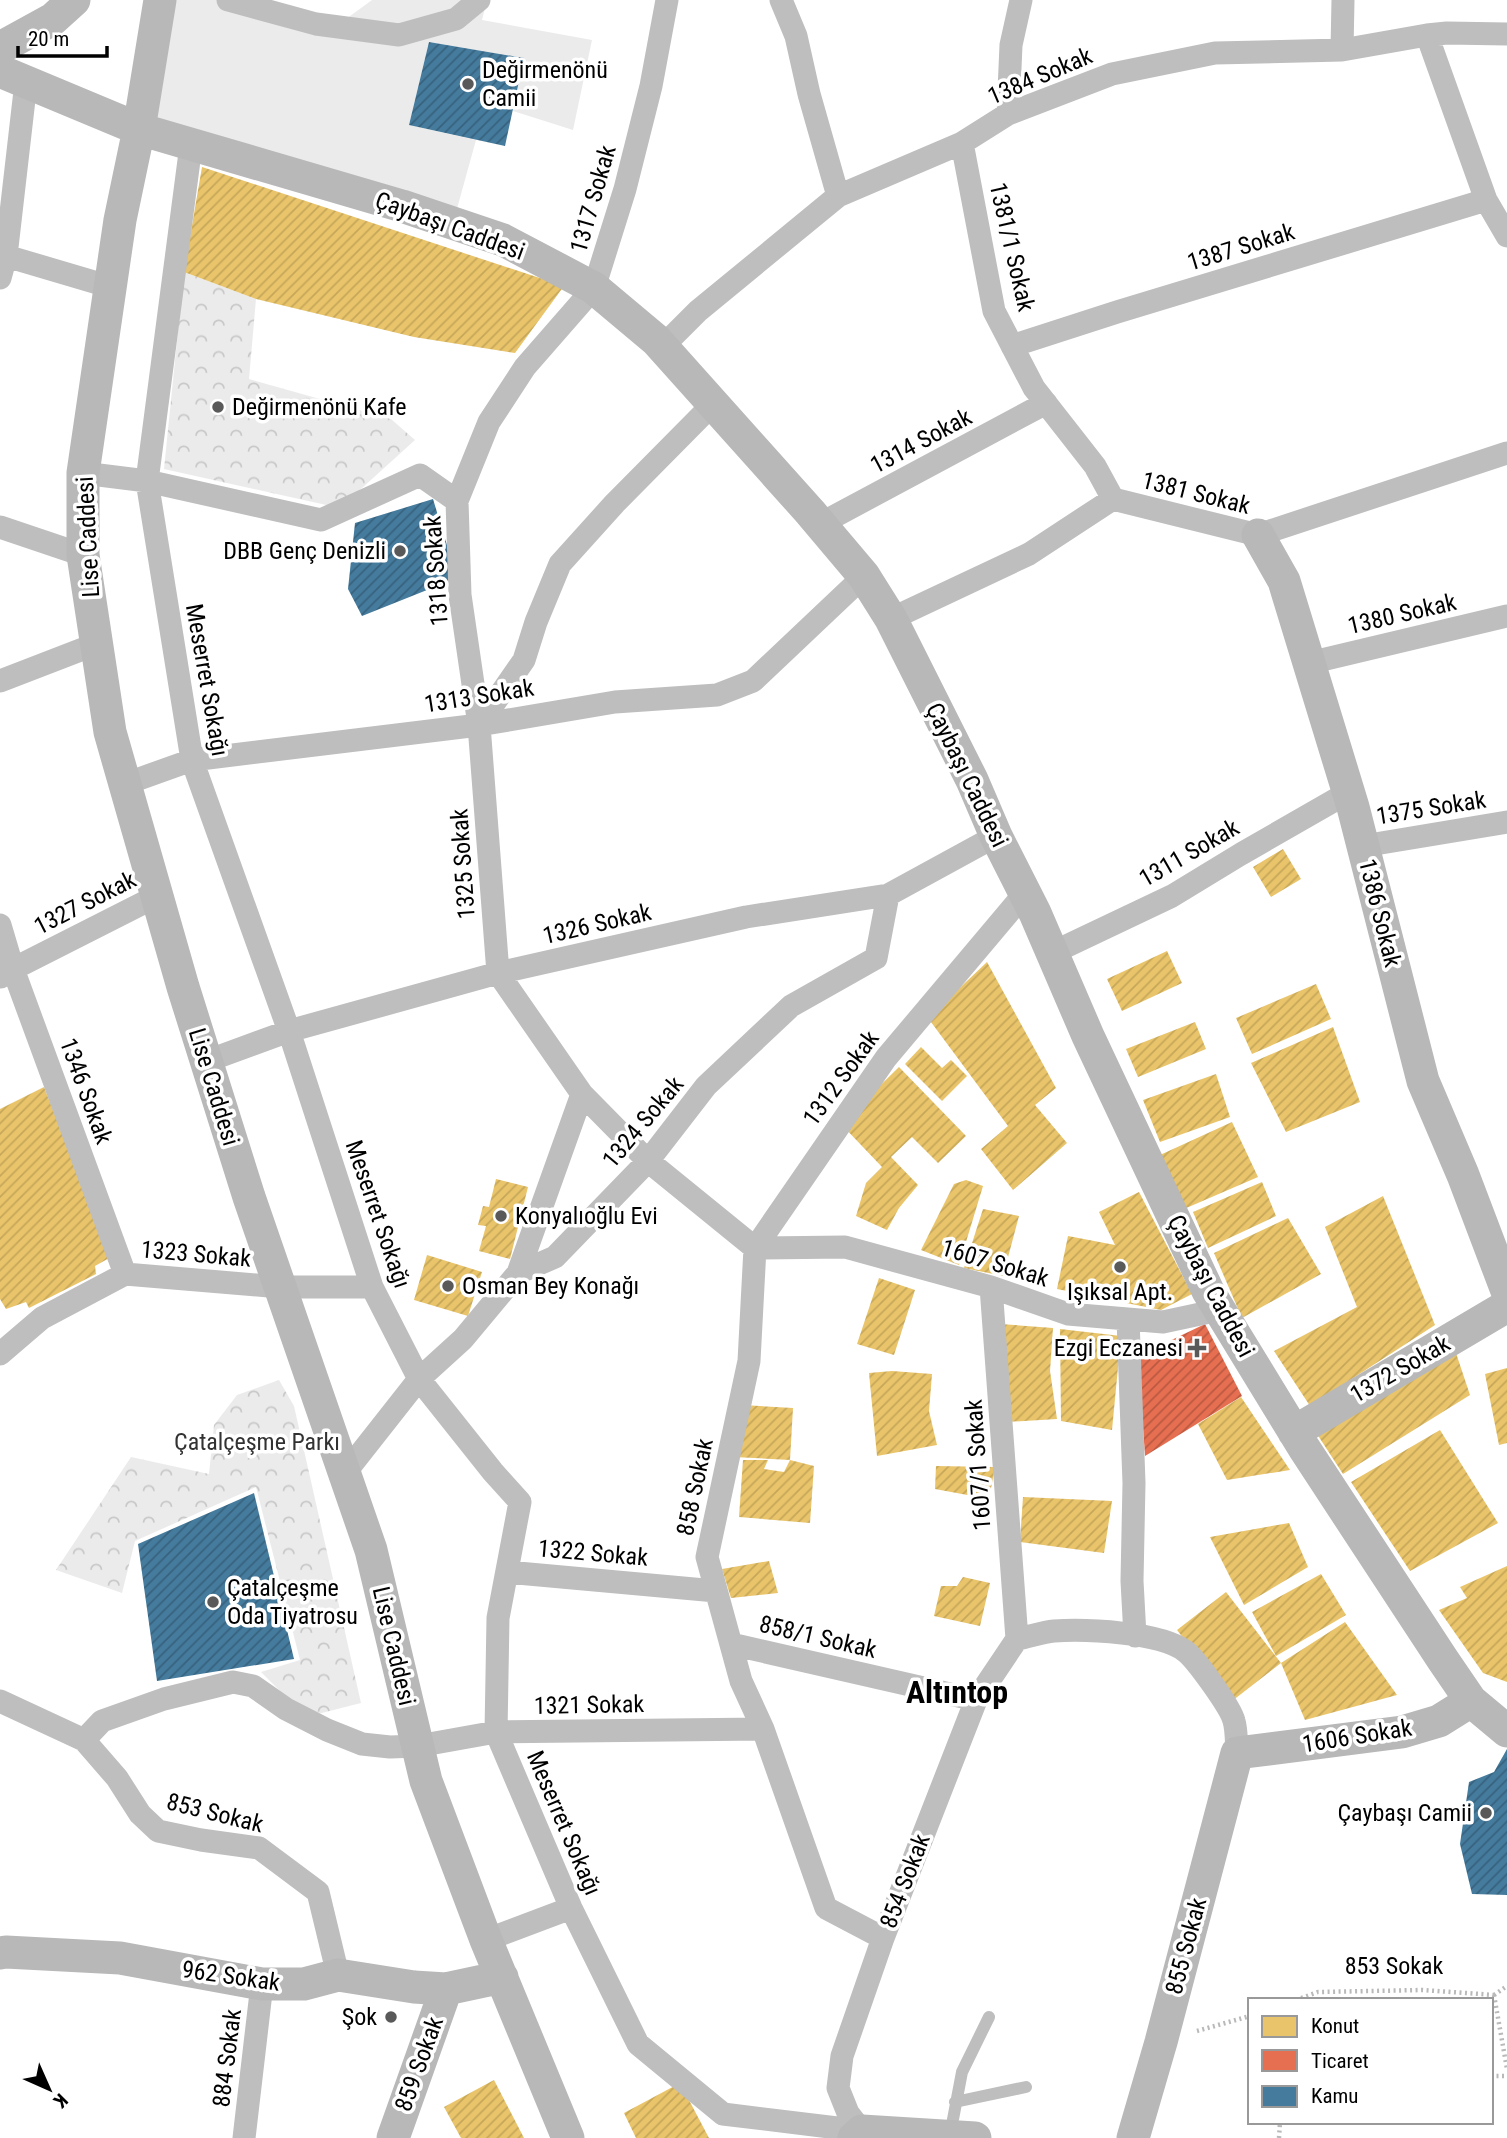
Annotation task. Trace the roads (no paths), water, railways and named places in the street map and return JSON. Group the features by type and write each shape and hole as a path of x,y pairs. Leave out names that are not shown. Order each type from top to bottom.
{"main road":[{"path":"0,48 52,19 74,0"},
{"name":"Lise Caddesi","path":"160,0 139,129 120,220 83,473 83,555 110,732 249,1197 371,1550 426,1781 486,1940 568,2138"},
{"name":"Çaybaşı Caddesi","path":"13,77 139,129 402,206 503,240 594,288 656,340 864,576 891,620 972,780 1094,1048 1219,1310 1294,1432 1471,1701 1507,1731"},
{"name":"1386 Sokak","path":"1258,535 1284,580 1349,792 1423,1081 1463,1175 1507,1291"},
{"name":"1372 Sokak","path":"1294,1432 1507,1306"},
{"name":"1606 Sokak","path":"1237,1753 1402,1732 1439,1721 1471,1701"},
{"name":"855 Sokak","path":"1133,2138 1237,1753"},
{"name":"962 Sokak","path":"0,1954 6,1952 120,1958 262,1984 304,1984 338,1975 414,1987 446,1989 502,1977"},
{"name":"859 Sokak","path":"393,2138 446,1989"},
{"path":"858,2134 962,2137"}],"street":[{"path":"228,0 316,24 399,35 456,19 479,0"},
{"name":"1317 Sokak","path":"594,288 628,176 651,86 667,0"},
{"path":"781,0 796,36 809,94 838,196"},
{"path":"1008,114 1011,45 1021,0"},
{"path":"1342,50 1343,0"},
{"name":"1384 Sokak","path":"662,348 698,311 838,196 962,143 1008,114 1112,74 1215,53 1342,50 1427,35 1507,34"},
{"path":"1427,35 1486,200 1507,236"},
{"path":"13,77 2,264 111,288"},
{"name":"1381/1 Sokak","path":"962,143 995,311 1034,388 1095,466 1113,499"},
{"name":"Meserret Sokağı","path":"191,145 147,481 192,760 289,1031 372,1287 419,1379 520,1502 498,1618 496,1732 571,1908 638,2044 723,2114 858,2134"},
{"name":"1387 Sokak","path":"1012,346 1486,200"},
{"name":"1318 Sokak","path":"479,725 460,595 457,501 489,422 525,367 594,288"},
{"name":"1314 Sokak","path":"820,524 1046,403"},
{"path":"479,725 524,660 536,622 561,564 615,503 713,404"},
{"name":"1381 Sokak","path":"891,620 1029,554 1113,499 1258,535 1507,453"},
{"path":"83,473 147,481 321,520 421,475 457,501"},
{"path":"0,527 83,555"},
{"name":"1313 Sokak","path":"125,784 192,760 479,725 615,702 717,695 753,681 864,576"},
{"name":"1380 Sokak","path":"1309,663 1507,616"},
{"path":"0,681 96,644"},
{"name":"1325 Sokak","path":"479,725 498,974"},
{"name":"1311 Sokak","path":"1052,953 1172,896 1349,792"},
{"name":"1375 Sokak","path":"1363,846 1507,822"},
{"name":"1326 Sokak","path":"207,1061 289,1031 498,974 746,917 888,895 996,836"},
{"name":"1312 Sokak","path":"755,1248 886,1058 1025,894"},
{"name":"1324 Sokak","path":"345,1474 419,1379 463,1339 518,1273 555,1257 649,1161 706,1086 791,1006 876,958 888,895"},
{"name":"1327 Sokak","path":"6,973 157,896"},
{"name":"1346 Sokak","path":"0,925 6,973 125,1274"},
{"path":"498,974 582,1094 649,1161 755,1248"},
{"path":"518,1273 582,1094"},
{"name":"1607 Sokak","path":"755,1248 845,1247 991,1287 1068,1314 1163,1322 1219,1310"},
{"name":"858 Sokak","path":"755,1248 749,1361 707,1557 741,1681 763,1729 826,1908 883,1938"},
{"name":"1323 Sokak","path":"1,1350 42,1318 125,1274 280,1287 372,1287"},
{"name":"1607/1 Sokak","path":"991,1287 1017,1639"},
{"path":"1128,1319 1134,1483 1132,1581 1135,1636"},
{"name":"1322 Sokak","path":"507,1572 716,1591"},
{"path":"1017,1639 1052,1631 1086,1631 1166,1642 1186,1652 1220,1694 1234,1721 1237,1753"},
{"name":"854 Sokak","path":"858,2134 838,2088 842,2056 883,1938 976,1700 1017,1639"},
{"name":"858/1 Sokak","path":"731,1644 976,1700"},
{"name":"1321 Sokak","path":"84,1740 102,1721 164,1699 233,1682 253,1686 286,1709 362,1744 418,1746 496,1732 763,1729"},
{"path":"0,1701 84,1740"},
{"name":"853 Sokak","path":"84,1740 117,1778 140,1814 158,1831 259,1848 318,1892 338,1975"},
{"path":"486,1940 571,1908"},
{"name":"884 Sokak","path":"244,2138 262,1984"}],"lane":[{"path":"962,2137 955,2102 962,2072 989,2017"},
{"path":"955,2102 1026,2087"}],"place":[{"name":"Değirmenönü Camii","path":"468,84"},
{"name":"Değirmenönü Kafe","path":"218,407"},
{"name":"DBB Genç Denizli","path":"400,551"},
{"name":"Konyalıoğlu Evi","path":"501,1216"},
{"name":"Işıksal Apt.","path":"1120,1267"},
{"name":"Osman Bey Konağı","path":"448,1286"},
{"name":"Ezgi Eczanesi","path":"1197,1348"},
{"name":"Çatalçeşme Oda Tiyatrosu","path":"213,1602"},
{"name":"Çaybaşı Camii","path":"1486,1813"},
{"name":"Şok","path":"391,2017"}],"district":[{"name":"Altıntop","path":"957,1692"}],"park label":[{"name":"Çatalçeşme Parkı","path":"257,1442"}]}
